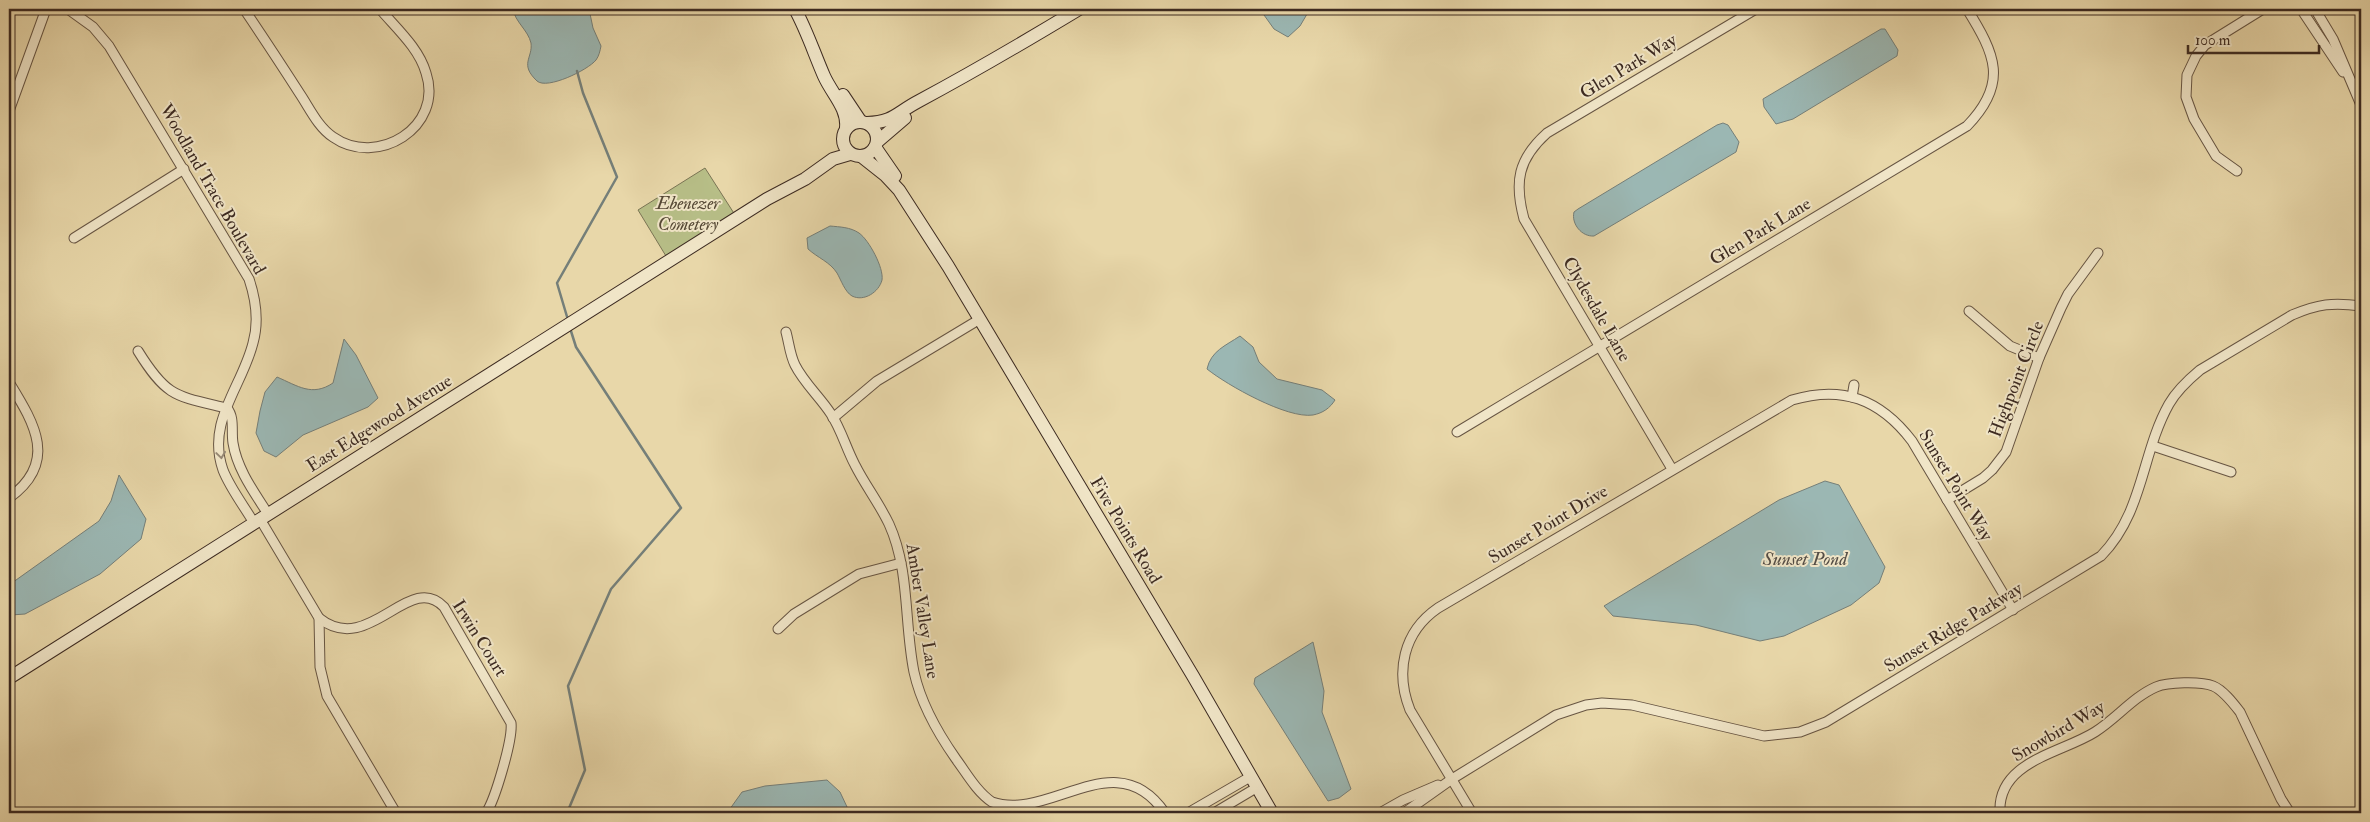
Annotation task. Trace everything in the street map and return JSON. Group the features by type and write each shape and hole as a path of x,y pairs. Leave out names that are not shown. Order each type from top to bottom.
{"main road":[{"path":"795,9 813,46 825,77 845,113 843,145 884,175 899,190 948,266"},
{"path":"800,9 819,44 837,86 864,122 875,131 876,144 887,167 912,194 948,266"},
{"path":"844,134 856,122 888,121 916,102 956,82 1079,9"},
{"path":"856,155 872,152 876,144 903,120 956,82"},
{"name":"East Edgewood Avenue","path":"9,678 767,199 827,154 844,134"},
{"name":"East Edgewood Avenue","path":"767,199 805,179 833,159 856,155"},
{"name":"Five Points Road","path":"948,266 1188,668 1272,813"}],"street":[{"path":"9,111 46,9"},
{"name":"Woodland Trace Boulevard","path":"68,9 93,27 109,46 244,268 255,300 257,322 253,344 220,423 219,442 223,470 261,518"},
{"path":"244,9 321,125 330,135 348,145 372,148 400,140 422,116 428,100 428,81 421,61 380,9"},
{"name":"Glen Park Way","path":"1525,159 1535,144 1547,133 1756,9"},
{"name":"Glen Park Lane","path":"1457,432 1967,126 1986,102 1991,88 1994,66 1987,41 1967,9"},
{"path":"2237,170 2216,156 2194,120 2186,97 2183,74 2205,45 2263,9"},
{"path":"2301,9 2348,78"},
{"path":"2315,9 2333,39 2361,105"},
{"name":"Clydesdale Lane","path":"1525,159 1519,175 1519,198 1524,219 1672,469"},
{"path":"74,238 184,169"},
{"name":"Highpoint Circle","path":"1947,500 1982,478 2003,456 2011,443 2039,358 2068,294 2098,253"},
{"name":"Sunset Ridge Parkway","path":"1404,813 1452,779 1556,715 1586,705 1602,703 1632,705 1764,736 1800,732 1826,722 2087,566 2112,544 2128,521 2153,446 2170,404 2182,386 2200,370 2306,309 2334,303 2361,306"},
{"path":"1969,311 2010,346 2039,358"},
{"path":"833,418 877,381 980,319"},
{"name":"Amber Valley Lane","path":"786,332 795,365 833,418 856,466 888,523 901,563 913,666 927,712 945,743 981,793 999,806 1016,812 1038,810 1093,789 1118,785 1142,792 1155,801 1165,813"},
{"path":"138,351 153,376 168,390 181,397 227,408 232,422 233,442 261,518 319,618 320,668 325,692 396,813"},
{"path":"9,382 33,423 38,440 37,457 33,471 26,483 9,498"},
{"path":"1852,397 1854,385"},
{"name":"Sunset Point Drive","path":"1472,813 1410,710 1402,684 1405,652 1412,634 1420,623 1438,608 1792,400 1820,393 1852,397"},
{"name":"Sunset Point Way","path":"1852,397 1872,404 1884,411 1902,428 2013,610"},
{"path":"2153,446 2231,472"},
{"path":"778,629 794,614 859,574 901,563"},
{"name":"Irwin Court","path":"319,618 337,628 350,630 363,627 418,598 434,600 444,607 511,723 510,738 491,803 486,813"},
{"name":"Snowbird Way","path":"2000,813 2001,799 2014,776 2029,763 2094,733 2157,686 2195,683 2213,686 2235,707 2281,799 2290,813"},
{"name":"Sunset Ridge Parkway","path":"1380,813 1403,800 1452,779"},
{"path":"1188,813 1253,783"},
{"path":"1214,813 1253,783"}],"green space":[{"name":"Ebenezer Cometery","path":"705,168 737,218 669,261 638,210"}],"water":[{"path":"513,9 589,9 593,28 601,46 597,58 585,69 567,78 549,83 537,81 529,70 528,65 531,43 516,18"},
{"path":"1266,9 1310,9 1300,26 1288,37 1274,29 1264,15"},
{"path":"1881,29 1885,29 1898,50 1897,56 1793,119 1776,124 1764,107 1763,99"},
{"path":"1723,123 1728,125 1739,142 1736,152 1594,236 1585,234 1578,229 1574,221 1574,212 1578,209"},
{"path":"830,226 856,231 871,248 881,269 882,280 878,288 870,295 861,298 852,296 845,289 834,269 808,249 807,238"},
{"path":"1240,336 1253,347 1259,362 1277,379 1322,390 1335,400 1333,403 1323,411 1313,415 1288,412 1242,392 1207,369 1215,353"},
{"path":"344,339 356,355 378,398 368,407 303,435 276,457 264,451 256,433 265,392 277,377 298,387 312,390 333,383"},
{"path":"119,475 146,519 141,539 100,574 25,614 11,615 9,611 9,585 99,521 111,501"},
{"name":"Sunset Pond","path":"1825,481 1839,485 1885,567 1879,583 1851,605 1784,636 1760,641 1696,625 1613,616 1604,606 1779,500"},
{"path":"1313,642 1324,691 1322,712 1351,789 1339,798 1328,801 1254,684 1255,678"},
{"path":"827,780 840,792 848,809 853,813 727,813 742,792 765,786"}],"waterway":[{"path":"568,320 557,283 617,177 583,93 577,71"},
{"path":"567,813 585,770 568,686 611,589 681,508 576,347 570,328"}]}
